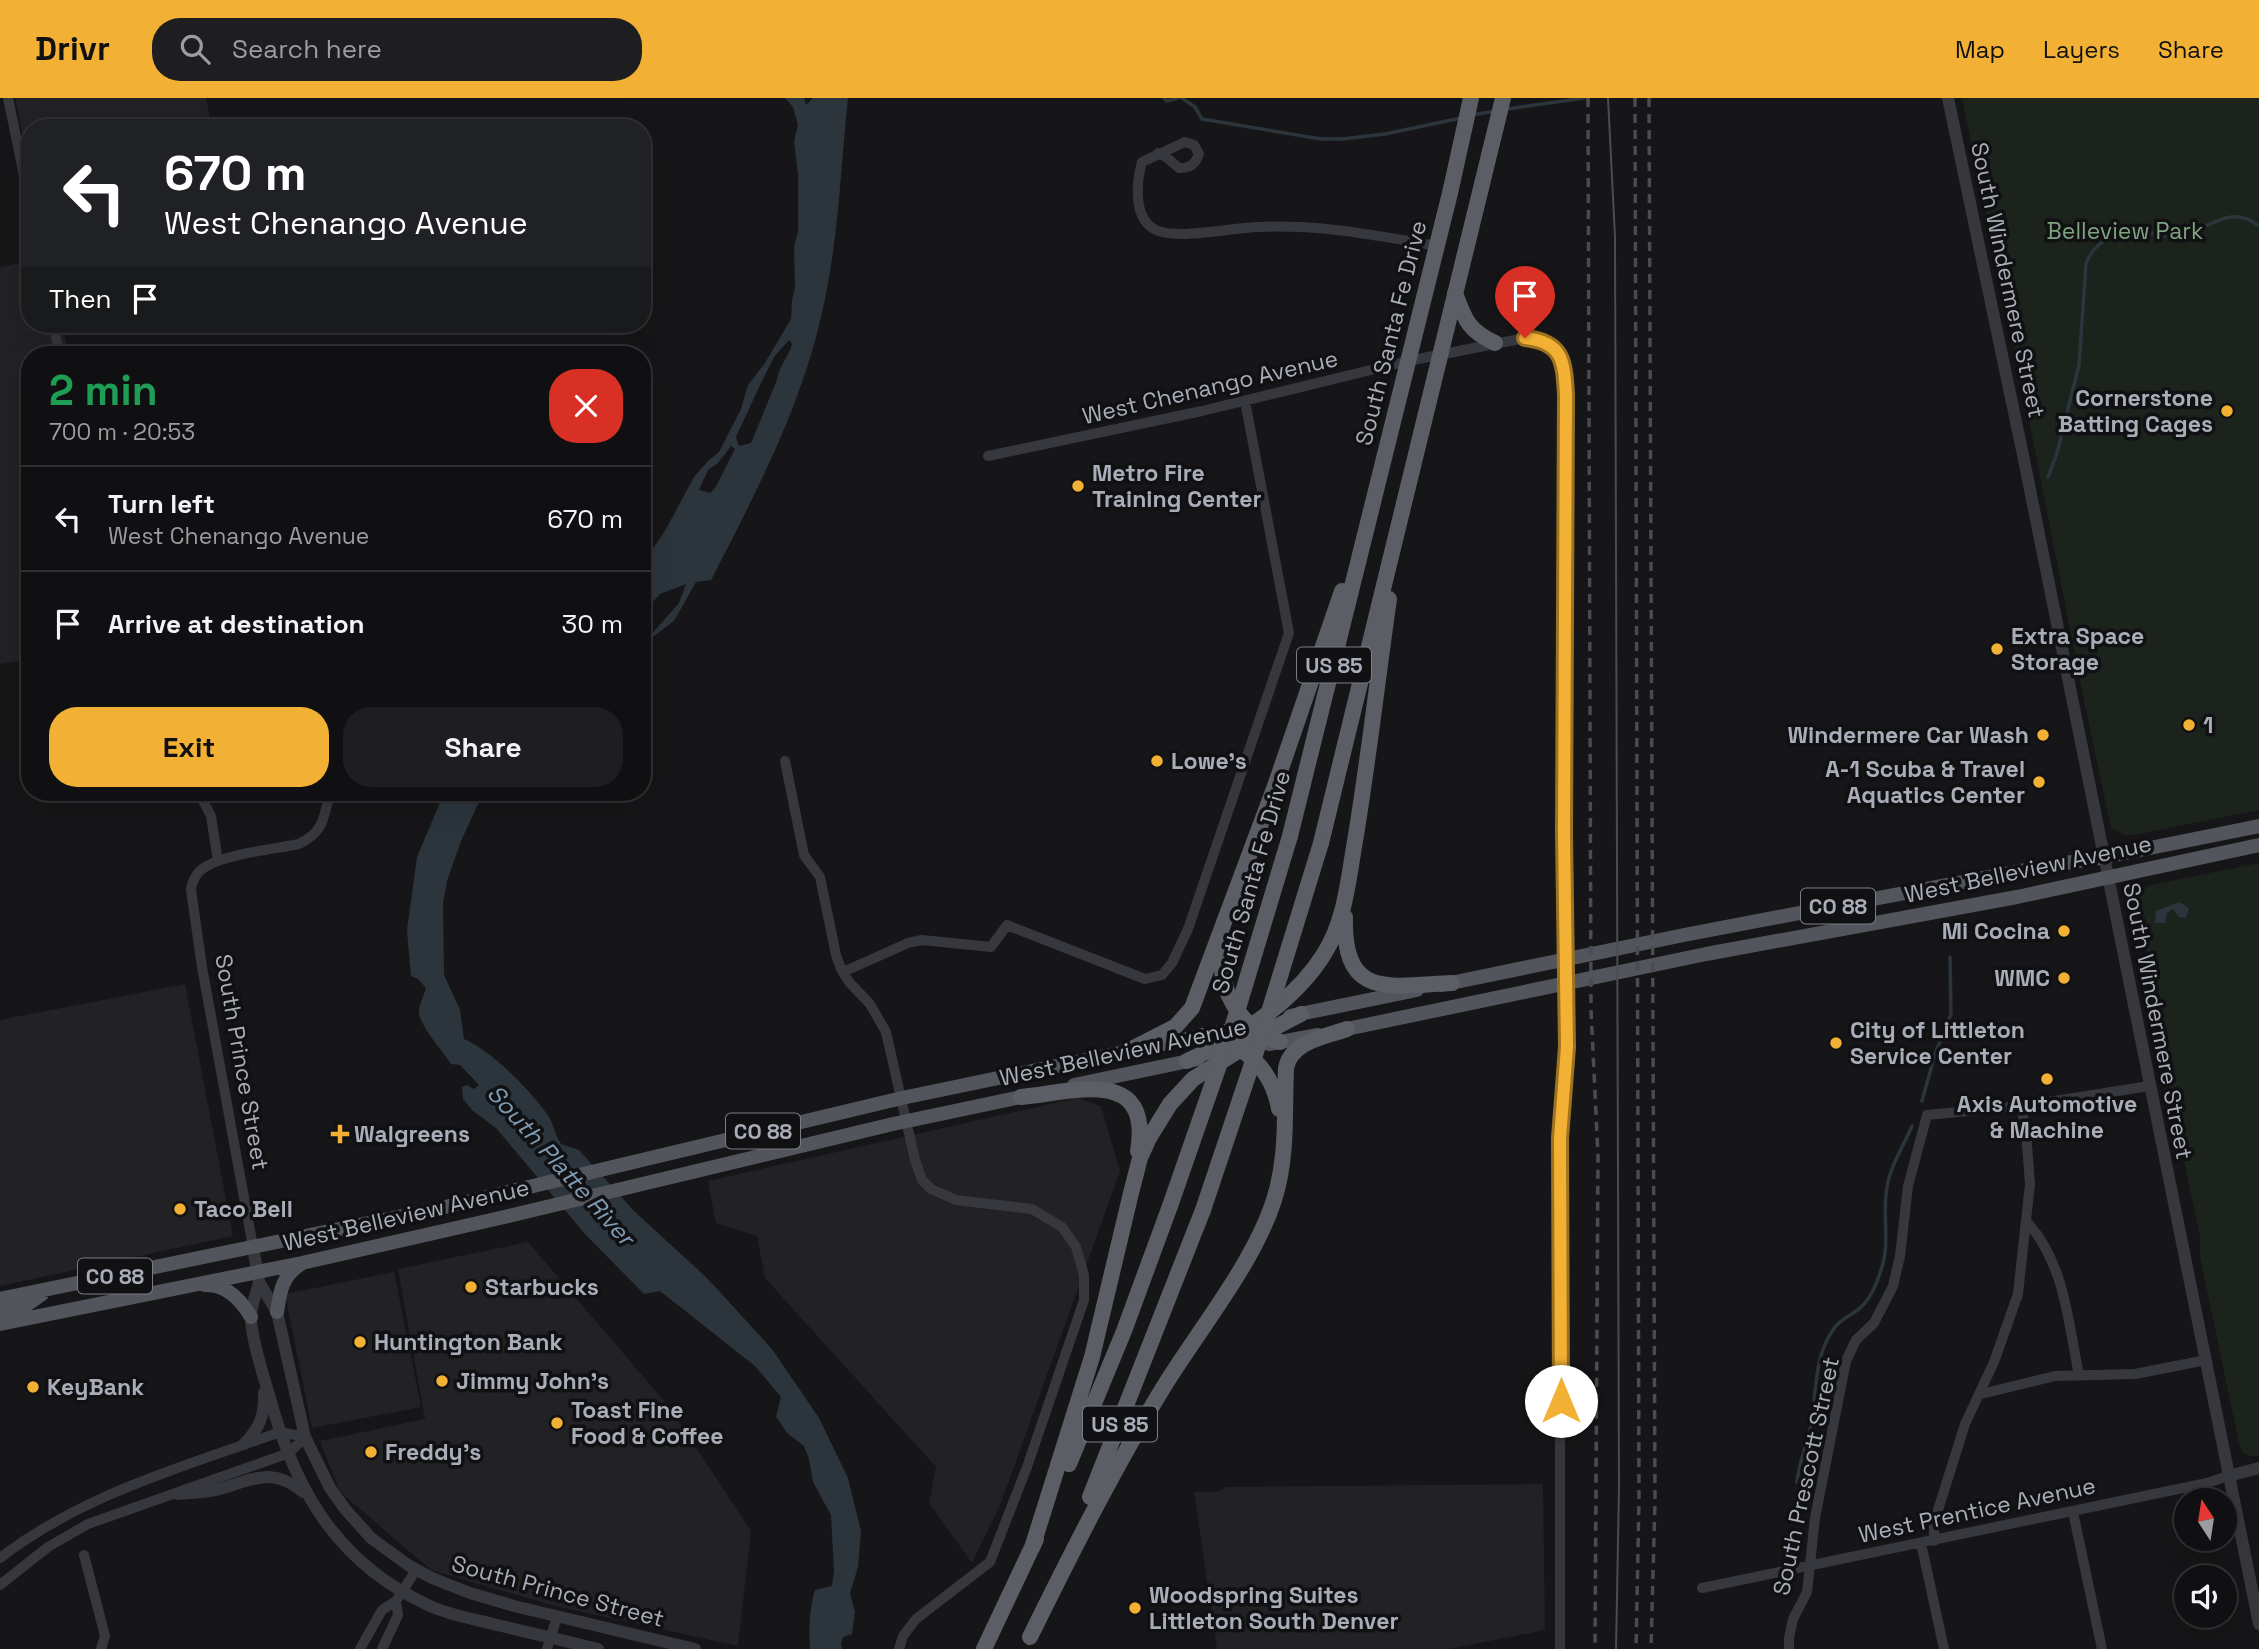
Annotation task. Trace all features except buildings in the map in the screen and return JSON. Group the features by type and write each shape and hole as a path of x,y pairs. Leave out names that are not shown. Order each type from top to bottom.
{"highway":[{"name":"South Santa Fe Drive","path":"984,1649 1032,1548 1124,1331 1233,1025 1290,836 1340,642 1471,98"},
{"name":"US 85","path":"1028,1643 1074,1538 1203,1210 1265,1025 1321,843 1503,98"},
{"path":"1455,293 1466,321 1476,334 1495,343"},
{"path":"1126,1052 1180,1023 1197,996 1233,903 1332,622 1374,493"},
{"path":"1032,1548 1092,1357 1140,1158 1149,1138 1170,1104 1199,1075 1257,1030 1314,970 1334,936 1345,897 1360,812 1403,514"},
{"path":"1345,897 1346,949 1350,962 1361,975 1383,985 1452,983"},
{"path":"1233,903 1220,958 1221,976 1234,1007 1257,1030 1280,1042"},
{"path":"1257,1030 1301,1014"},
{"path":"1028,1643 1112,1475 1259,1234 1274,1200 1282,1164 1286,1133 1285,1075 1288,1059 1303,1045 1348,1029"},
{"path":"1202,1036 1234,1046 1256,1061 1275,1088 1279,1108 1279,1146 1275,1183 1259,1234"},
{"path":"1187,1061 1234,1046"},
{"path":"1021,1097 1101,1089 1114,1090 1124,1095 1135,1109 1140,1129 1131,1193"}],"main road":[{"name":"West Belleview Avenue","path":"1301,1014 1684,934 2259,826"},
{"name":"West Belleview Avenue","path":"1234,1046 1280,1042 1348,1029 1706,954 2007,899 2259,845"},
{"name":"West Belleview Avenue","path":"0,1299 519,1191 902,1098 1202,1036 1257,1030"},
{"name":"West Belleview Avenue","path":"0,1324 196,1284 258,1277 302,1263 523,1213 629,1185 907,1120 1187,1061"},
{"path":"277,1312 282,1284 291,1271 302,1263"},
{"path":"196,1284 212,1284 231,1293 251,1317"},
{"path":"0,1311 28,1304 46,1290"}],"street":[{"path":"8,98 21,161"},
{"name":"South Windermere Street","path":"1949,103 2105,857 2259,1624"},
{"path":"1158,153 1142,162 1139,174 1139,204 1152,229 1167,233 1205,233 1273,227 1312,229 1354,232 1437,246"},
{"name":"West Chenango Avenue","path":"988,456 1245,401 1408,361 1495,343 1525,338 1544,340 1559,353 1565,373 1566,395 1566,1067 1560,1138 1560,1649"},
{"path":"843,972 908,943 922,940 991,947 1007,925 1145,979 1162,975 1172,963 1188,929 1289,633 1245,401"},
{"path":"785,761 804,855 820,877 836,955 843,972 870,1004 886,1032 922,1180 931,1189 956,1200 1032,1209 1062,1227 1076,1247 1084,1275 1084,1300 1027,1467 990,1562 916,1619 902,1636 899,1649"},
{"path":"203,801 211,816 218,861 299,844 309,839 320,829 328,801"},
{"name":"South Prince Street","path":"218,861 199,872 192,883 202,967 258,1277 277,1312 304,1437 330,1488 351,1517 383,1548 416,1570 470,1593 557,1617 695,1649"},
{"path":"1934,1541 1934,1523 1961,1436 2012,1315 2018,1294 2027,1222 2030,1160 2021,1106 2149,1086"},
{"name":"South Prescott Street","path":"1789,1649 1788,1638 1793,1619 1807,1592 1806,1579 1815,1518 1846,1361 1856,1340 1874,1323 1893,1286 1900,1256 1908,1186 1927,1115 2021,1106"},
{"path":"2027,1222 2043,1241 2055,1263 2079,1375"},
{"name":"South Prince Street","path":"258,1277 251,1317 280,1432 308,1497 323,1522 346,1549 399,1596 549,1646 598,1649"},
{"path":"1980,1394 2032,1381 2079,1375 2134,1374 2206,1360"},
{"path":"243,1444 254,1432 264,1413 264,1375"},
{"path":"0,1558 36,1532 92,1502 280,1432 304,1437"},
{"path":"0,1585 48,1547 88,1524 289,1453 304,1437"},
{"name":"West Prentice Avenue","path":"1702,1588 2073,1512 2207,1483 2259,1468"},
{"path":"178,1494 215,1490 268,1475 289,1481 308,1497"},
{"path":"2073,1512 2102,1649"},
{"path":"1921,1543 1944,1649"},
{"path":"84,1555 105,1636 101,1649"},
{"path":"360,1649 382,1610 399,1596 416,1570"},
{"path":"382,1649 398,1615 399,1596"},
{"path":"549,1646 557,1617"}],"shaded area":[{"path":"15,98 206,98 210,119 21,119 21,128"},
{"path":"21,263 21,333 64,333 67,346 21,346 21,660 0,664 0,267"},
{"path":"185,984 233,1236 0,1286 0,1020"},
{"path":"1077,1098 1101,1106 1120,1171 1001,1503 972,1563 929,1503 936,1467 765,1278 757,1236 716,1223 708,1181"},
{"path":"528,1242 670,1408 751,1531 738,1646 555,1606 431,1570 340,1492 320,1441 425,1419 398,1269"},
{"path":"394,1272 421,1407 312,1428 285,1294"},
{"path":"1543,1484 1545,1630 1449,1649 1217,1649 1194,1492 1216,1492 1226,1487"}],"green space":[{"name":"Belleview Park","path":"1962,98 2259,98 2259,810 2133,835 2124,835 2111,828"},
{"path":"2259,863 2259,1456 2250,1456 2242,1452 2239,1443 2200,1257 2200,1237 2165,1068 2159,1011 2137,905 2140,893 2150,885"}],"water":[{"path":"785,98 804,98 806,105 813,98 848,98 834,245 817,332 779,441 711,580 696,582 674,621 651,638 651,635 679,603 686,584 660,594 651,604 651,552 694,477 719,452 741,409 748,385 765,363 791,319 795,287 794,246 798,232 798,175 794,141 798,125 793,107","holes":["789,340 792,344 751,443 739,446 736,437 774,357","731,446 735,449 715,488 710,493 699,490 708,470 718,463"]},
{"name":"South Platte River","path":"441,801 479,801 461,841 447,881 443,903 444,975 460,1010 464,1039 486,1052 509,1072 547,1114 561,1144 579,1150 634,1211 707,1278 772,1349 819,1418 848,1478 861,1531 858,1567 850,1593 855,1612 852,1634 843,1637 842,1649 810,1649 810,1620 815,1590 832,1586 834,1571 831,1515 813,1482 804,1446 788,1434 776,1417 781,1397 755,1366 660,1291 644,1294 585,1234 496,1128 473,1111 463,1099 462,1087 467,1085 474,1089 479,1085 460,1065 451,1064 431,1037 419,1016 426,988 411,976 407,930 417,857"},
{"path":"2179,902 2189,908 2186,918 2179,917 2173,909 2167,913 2165,923 2155,923 2156,911"}],"waterway":[{"path":"1164,98 1167,101 1178,98"},
{"path":"1182,98 1195,107 1202,119 1321,139 1385,134 1461,118"},
{"path":"1507,109 1584,98"},
{"path":"1472,115 1496,111"},
{"path":"2048,477 2057,453 2079,365 2086,264 2096,247 2121,234 2140,232 2177,236 2228,218 2248,219 2259,226"},
{"path":"1922,1101 1935,1054 1951,1014 1950,957"},
{"path":"1797,1482 1811,1425 1819,1362 1835,1327 1865,1303 1878,1280 1886,1242 1887,1185 1912,1126"}],"tram line":[{"path":"1608,98 1615,237 1619,1489 1616,1649"}],"railway":[{"path":"1588,98 1591,1010 1598,1156 1595,1649"},
{"path":"1635,98 1639,1501 1636,1649"},
{"path":"1649,98 1655,1500 1651,1649"}],"place":[{"name":"Cornerstone Batting Cages","path":"2227,411"},
{"name":"Metro Fire Training Center","path":"1078,486"},
{"name":"Extra Space Storage","path":"1997,649"},
{"name":"1","path":"2189,725"},
{"name":"Windermere Car Wash","path":"2043,735"},
{"name":"Lowe's","path":"1157,761"},
{"name":"A-1 Scuba & Travel Aquatics Center","path":"2039,782"},
{"name":"Mi Cocina","path":"2064,931"},
{"name":"WMC","path":"2064,978"},
{"name":"City of Littleton Service Center","path":"1836,1043"},
{"name":"Axis Automotive & Machine","path":"2047,1079"},
{"name":"Walgreens","path":"340,1134"},
{"name":"Taco Bell","path":"180,1209"},
{"name":"Starbucks","path":"471,1287"},
{"name":"Huntington Bank","path":"360,1342"},
{"name":"Jimmy John's","path":"442,1381"},
{"name":"KeyBank","path":"33,1387"},
{"name":"Toast Fine Food & Coffee","path":"557,1423"},
{"name":"Freddy's","path":"371,1452"},
{"name":"Woodspring Suites Littleton South Denver","path":"1135,1608"}],"route":[{"path":"1525,338 1544,340 1559,353 1565,373 1566,395 1564,833 1567,1047 1560,1122 1561,1401"}]}
